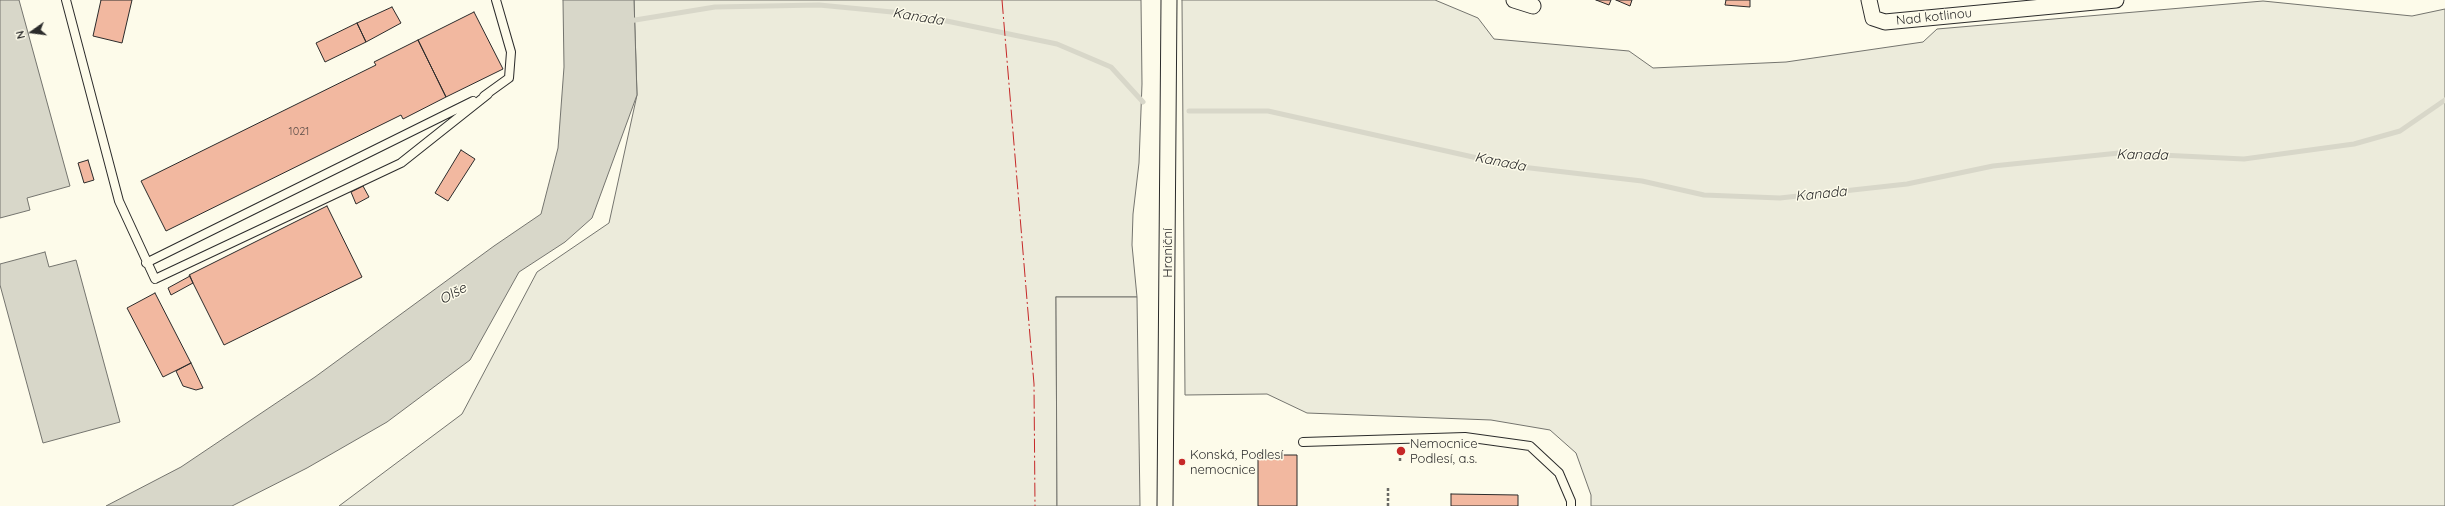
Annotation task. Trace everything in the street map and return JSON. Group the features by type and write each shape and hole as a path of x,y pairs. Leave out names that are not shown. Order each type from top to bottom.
{"street":[{"name":"Hraniční","path":"1165,506 1169,0"},
{"path":"1514,0 1533,6"},
{"name":"Nad kotlinou","path":"1869,0 1873,18 1885,22 2116,0"}],"lane":[{"path":"66,0 119,201 155,279 401,163 509,78 511,52 496,0"},
{"path":"146,262 488,94"},
{"path":"1303,442 1465,437 1530,446 1559,473 1571,501 1571,506"}],"path":[{"path":"1388,487 1388,506"}],"shaded area":[{"path":"634,0 1141,0 1142,84 1139,163 1133,214 1132,245 1137,297 1056,297 1057,506 339,506 462,414 537,272 609,223 637,95"},
{"path":"1182,0 1435,0 1478,18 1494,39 1629,51 1653,68 1786,62 1923,42 1937,29 2263,1 2412,16 2445,9 2445,506 1591,506 1591,495 1576,453 1550,430 1491,420 1307,413 1267,394 1185,395"},
{"path":"1056,297 1137,297 1140,506 1057,506"}],"water":[{"path":"0,0 19,0 70,186 27,198 30,210 0,218"},
{"name":"Olše","path":"563,0 634,0 637,95 592,218 565,242 519,272 470,360 387,422 307,468 232,506 106,506 181,467 315,377 494,246 541,214 558,148 564,67"},
{"path":"45,252 49,267 76,260 120,422 43,443 0,285 0,264"}],"building":[{"path":"101,0 132,0 122,43 93,36"},
{"path":"1596,0 1611,0 1609,5"},
{"path":"1616,0 1632,0 1630,6"},
{"path":"1726,0 1750,0 1750,7 1725,5"},
{"path":"392,7 401,23 366,42 357,23"},
{"path":"474,12 503,69 446,97 418,40"},
{"path":"357,23 366,42 325,62 316,43"},
{"path":"418,40 446,97 403,119 401,115 166,231 141,181 376,65 374,62"},
{"path":"461,150 475,159 448,201 435,193"},
{"path":"88,160 94,180 84,183 78,163"},
{"path":"363,186 369,197 356,204 351,192"},
{"path":"327,206 362,277 224,345 189,275"},
{"path":"190,276 193,283 171,295 168,288"},
{"path":"155,293 191,363 163,377 127,308"},
{"path":"191,363 203,388 196,390 183,386 176,371"},
{"path":"1258,455 1297,455 1297,506 1258,506"},
{"path":"1451,494 1518,495 1518,506 1451,506"}],"waterway":[{"name":"Kanada","path":"629,21 715,7 819,5 913,14 1057,44 1111,67 1143,102"},
{"name":"Kanada","path":"1189,111 1268,111 1513,166 1642,181 1704,195 1780,198 1907,184 1993,166 2119,153 2244,159 2354,144 2400,131 2445,100"}],"power":[{"path":"1002,0 1034,384 1035,506"}],"place":[{"name":"Nemocnice Podlesí, a.s.","path":"1401,451"},
{"name":"Konská, Podlesí nemocnice","path":"1182,462"}]}
